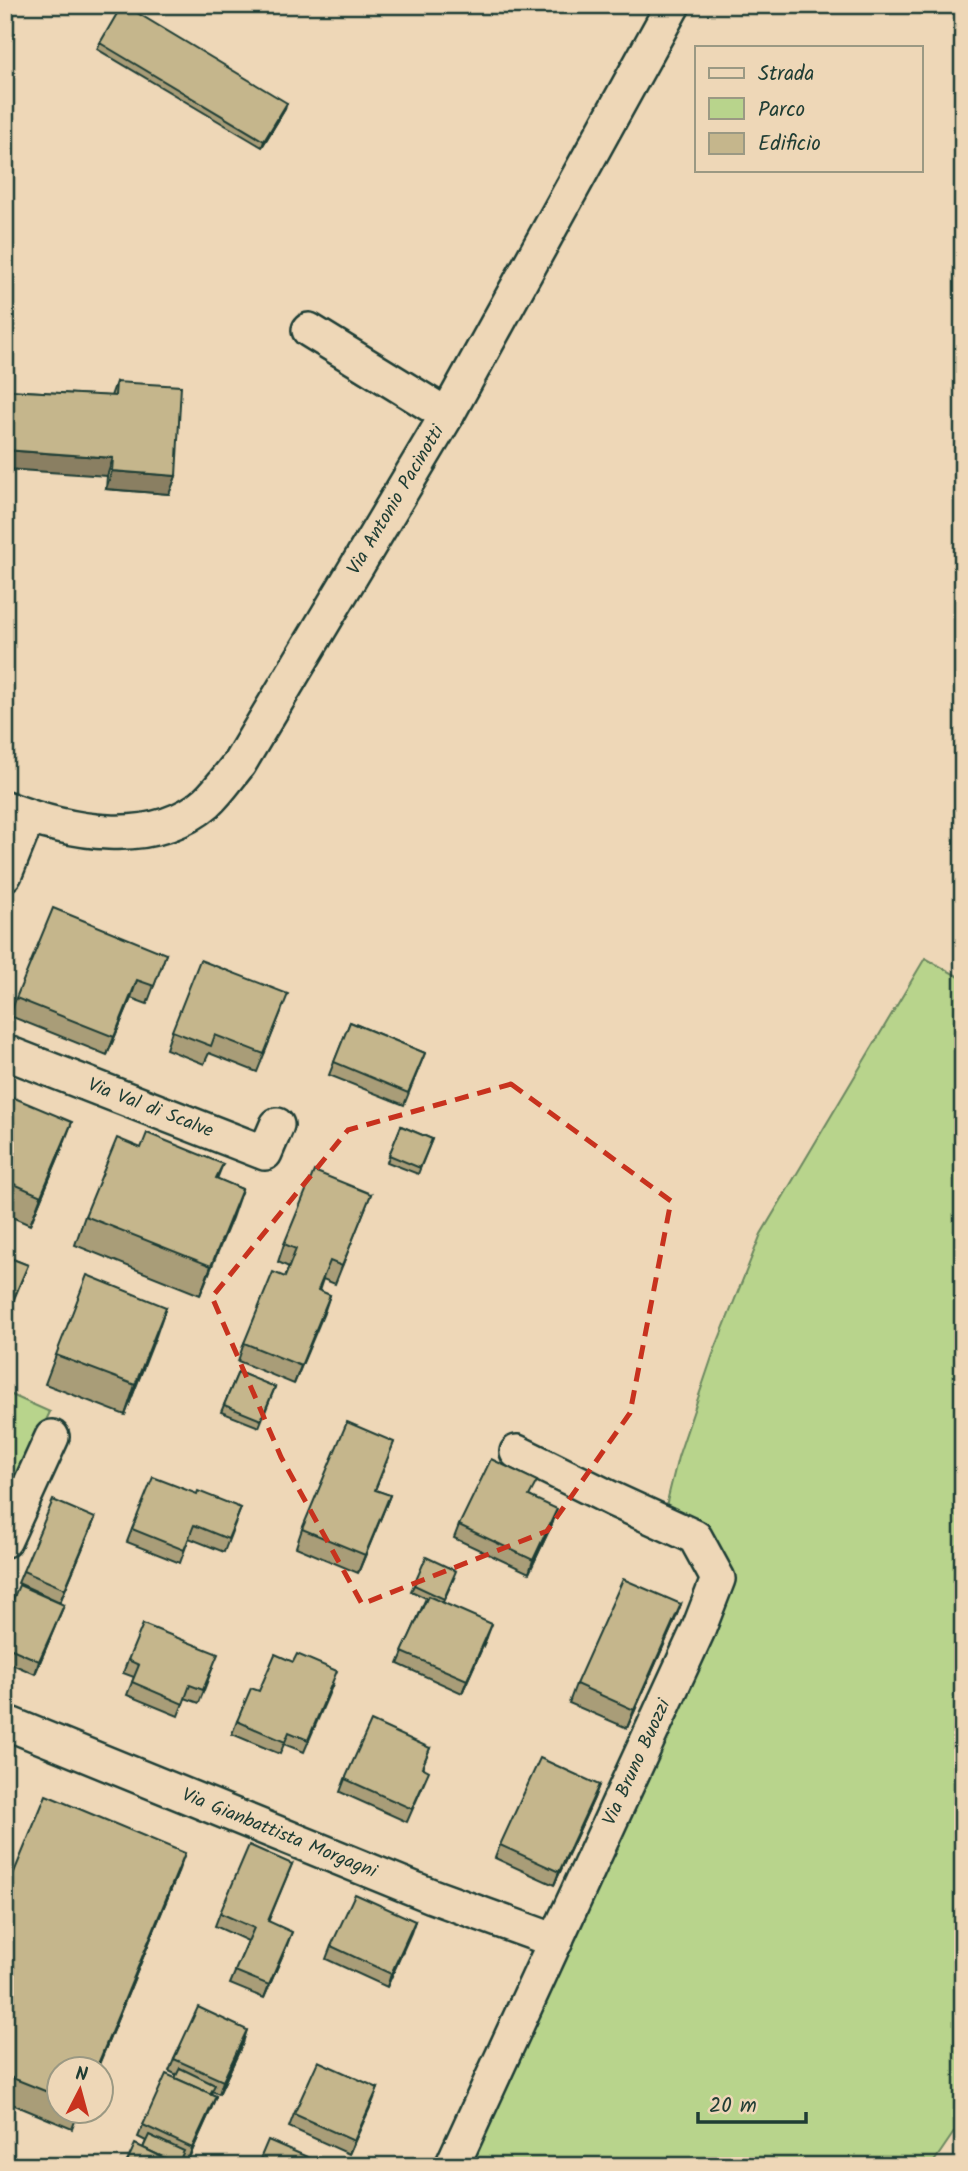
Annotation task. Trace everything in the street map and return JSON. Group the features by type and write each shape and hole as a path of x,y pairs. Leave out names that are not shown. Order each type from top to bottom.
{"street":[{"name":"Via Antonio Pacinotti","path":"17,812 86,830 132,833 176,821 208,802 239,764 447,415 673,5"},
{"path":"309,330 447,415"},
{"path":"5,874 17,812"},
{"name":"Via Val di Scalve","path":"5,1052 265,1153 277,1125"},
{"path":"5,1540 52,1437"},
{"name":"Via Bruno Buozzi","path":"452,2166 693,1641 718,1579 695,1537 517,1451"},
{"name":"Via Gianbattista Morgagni","path":"5,1722 432,1896 556,1941"}],"highlighted area":[{"path":"511,1084 671,1201 630,1413 547,1531 362,1604 281,1457 212,1297 348,1130"}],"green space":[{"path":"925,958 963,979 963,2119 931,2166 468,2166 729,1574 665,1510 678,1457 713,1354 761,1234"},
{"path":"5,1392 50,1412 5,1506"}],"building":[{"path":"122,5 287,103 264,141 100,43"},
{"path":"5,376 6,390 115,396 116,382 181,386 176,476 112,471 113,458 5,450"},
{"path":"53,908 166,954 154,986 137,980 114,1037 16,998"},
{"path":"200,960 288,994 264,1054 215,1035 211,1046 172,1031"},
{"path":"350,1022 425,1053 408,1093 334,1062"},
{"path":"5,1094 72,1122 41,1196 5,1180"},
{"path":"401,1126 432,1139 420,1168 389,1155"},
{"path":"147,1133 223,1164 216,1178 242,1189 211,1266 85,1216 117,1138 141,1148"},
{"path":"314,1171 371,1194 342,1266 330,1261 318,1290 330,1295 301,1366 244,1343 273,1272 285,1277 296,1249 284,1244"},
{"path":"5,1256 28,1265 10,1307 5,1305"},
{"path":"87,1275 166,1307 135,1385 56,1355"},
{"path":"238,1372 275,1387 261,1420 224,1405"},
{"path":"347,1422 394,1442 375,1490 390,1495 365,1555 302,1529"},
{"path":"491,1459 537,1481 529,1496 557,1509 533,1560 459,1525"},
{"path":"153,1477 241,1508 228,1539 194,1525 184,1550 132,1529"},
{"path":"53,1500 95,1518 65,1589 23,1571"},
{"path":"426,1557 456,1571 444,1599 414,1585"},
{"path":"623,1579 681,1604 634,1710 576,1684"},
{"path":"19,1585 64,1605 39,1661 5,1646 5,1618"},
{"path":"428,1596 492,1624 467,1680 402,1652"},
{"path":"143,1624 218,1654 203,1690 190,1685 183,1704 132,1682 139,1665 128,1660"},
{"path":"275,1654 293,1662 297,1654 337,1671 308,1740 289,1732 285,1742 237,1721 251,1688 259,1691"},
{"path":"371,1721 430,1748 422,1767 429,1771 412,1809 345,1779"},
{"path":"540,1758 599,1785 559,1872 500,1845"},
{"path":"46,1795 185,1853 101,2056 46,2056 46,2091 5,2075 5,1894"},
{"path":"249,1845 292,1864 268,1921 292,1932 269,1985 235,1971 254,1928 220,1913"},
{"path":"355,1894 415,1921 391,1974 331,1946"},
{"path":"198,2007 247,2030 223,2081 174,2059"},
{"path":"318,2061 378,2088 354,2141 294,2114"},
{"path":"180,2068 215,2085 210,2094 175,2078"},
{"path":"166,2074 216,2096 192,2148 143,2125"},
{"path":"149,2135 184,2151 178,2164 143,2148"},
{"path":"268,2140 328,2166 257,2166"},
{"path":"135,2144 181,2166 125,2166"}]}
